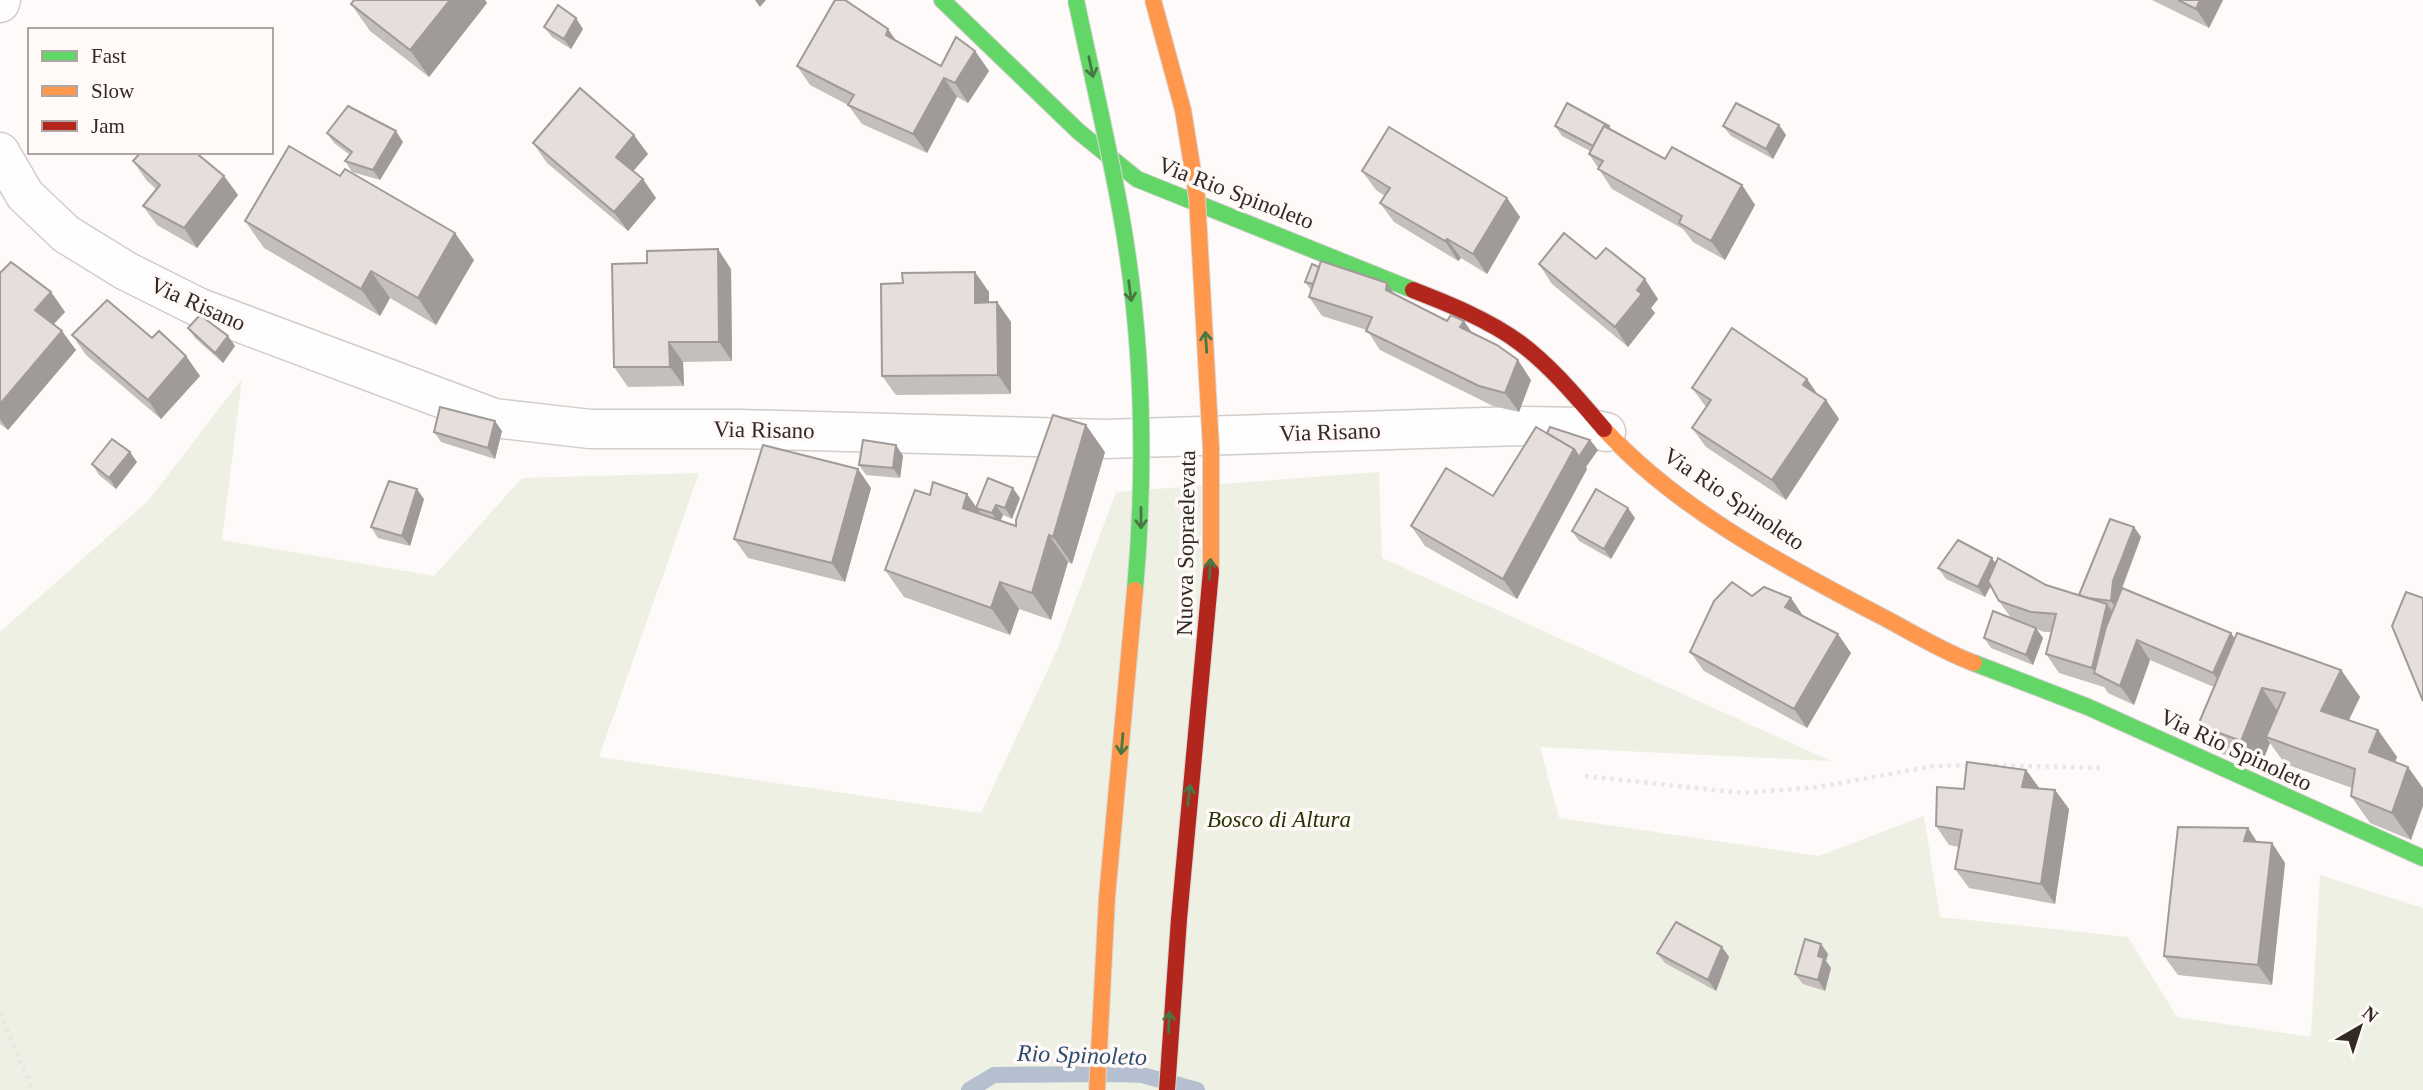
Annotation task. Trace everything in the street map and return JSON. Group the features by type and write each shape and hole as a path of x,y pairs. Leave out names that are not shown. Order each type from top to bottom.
{"main road":[{"name":"Via Rio Spinoleto","path":"942,0 1078,131 1137,178 1312,247 1464,312 1519,342 1562,380 1606,432 1680,496 1738,536 1883,619 1968,661 2088,707 2423,858"},
{"name":"Nuova Sopraelevata","path":"1076,0 1121,215 1138,376 1141,524 1107,897 1097,1090"},
{"name":"Nuova Sopraelevata","path":"1153,0 1178,80 1195,179 1210,409 1213,507 1208,632 1183,847 1170,996 1167,1090"}],"street":[{"name":"Via Risano","path":"0,152 25,195 58,226 126,271 200,308 494,418 590,429 739,429 1106,439 1518,426 1581,427 1606,432"}],"path":[{"path":"1585,776 1742,793 1818,787 1934,766 2115,768"},
{"path":"0,1013 33,1090"}],"green space":[{"name":"Bosco di Altura","path":"242,379 222,540 434,576 522,478 699,473 599,757 981,813 1057,650 1116,492 1379,472 1382,558 1831,761 1540,747 1559,818 1819,856 1924,816 1940,917 2128,937 2177,1017 2311,1037 2320,875 2423,908 2423,1090 0,1090 0,632 148,501"}],"building":[{"path":"354,0 450,0 410,50 351,4"},
{"path":"835,0 845,0 888,29 886,35 941,66 956,37 975,51 955,83 944,78 913,134 848,105 854,95 797,66"},
{"path":"2178,0 2200,0 2196,9"},
{"path":"558,5 576,18 564,39 544,27"},
{"path":"580,88 634,135 616,157 643,179 614,212 533,143"},
{"path":"1567,103 1609,126 1604,126 1593,146 1555,126"},
{"path":"1736,103 1779,125 1766,149 1723,126"},
{"path":"348,106 396,131 373,170 345,161 352,152 327,133"},
{"path":"1604,126 1665,159 1672,147 1742,185 1711,241 1679,223 1682,216 1598,169 1603,161 1589,154"},
{"path":"1389,127 1507,198 1473,254 1380,203 1390,188 1362,171"},
{"path":"289,146 340,176 345,169 455,233 418,298 371,271 361,289 245,221"},
{"path":"139,154 197,154 224,176 184,228 143,206 160,185 133,161"},
{"path":"1564,233 1596,259 1606,248 1645,279 1637,290 1642,294 1615,327 1539,264"},
{"path":"718,249 719,342 669,342 670,367 614,367 612,264 647,263 647,251"},
{"path":"1321,261 1387,283 1386,290 1447,321 1451,315 1464,321 1460,327 1497,345 1518,360 1505,393 1479,386 1366,331 1372,317 1309,297"},
{"path":"11,262 51,292 35,310 62,331 0,404 0,273"},
{"path":"1312,264 1319,267 1313,284 1305,282"},
{"path":"975,272 975,303 997,302 998,375 882,376 881,284 903,283 902,273"},
{"path":"107,300 152,338 159,331 186,356 148,400 72,335"},
{"path":"200,315 228,336 215,353 188,328"},
{"path":"1732,328 1807,379 1803,385 1826,400 1772,480 1692,428 1711,400 1692,388"},
{"path":"440,407 495,421 488,448 434,432"},
{"path":"1053,415 1086,425 1053,537 1049,535 1032,593 1000,582 991,608 885,570 915,490 930,495 933,482 967,494 963,508 1016,526"},
{"path":"1536,427 1574,449 1503,579 1411,526 1446,468 1493,496"},
{"path":"1550,427 1590,440 1579,457 1574,449 1547,433"},
{"path":"112,439 130,452 109,478 92,464"},
{"path":"863,440 896,445 893,468 859,465"},
{"path":"763,445 858,469 832,563 734,539"},
{"path":"988,478 1013,488 1005,508 996,505 992,513 976,508"},
{"path":"389,481 417,489 402,536 371,527"},
{"path":"1596,489 1628,508 1604,549 1572,531"},
{"path":"2110,519 2134,527 2113,581 2111,601 2079,595"},
{"path":"1958,540 1992,558 1978,587 1938,568"},
{"path":"1998,558 2046,585 2107,604 2092,668 2046,654 2056,614 2031,612 1999,601 1988,581"},
{"path":"1732,582 1752,596 1764,587 1791,598 1785,607 1838,634 1794,709 1690,652 1714,601"},
{"path":"2122,588 2231,633 2213,673 2137,640 2120,686 2094,673 2106,627"},
{"path":"2406,592 2423,598 2423,701 2392,626"},
{"path":"1993,611 2036,628 2026,655 1984,638"},
{"path":"2237,633 2341,670 2321,711 2378,730 2369,752 2408,767 2392,813 2351,796 2355,769 2266,737 2285,693 2262,688 2241,741 2198,725"},
{"path":"1967,762 2026,770 2022,787 2055,790 2041,884 1955,869 1962,830 1936,826 1937,787 1964,789"},
{"path":"2178,827 2248,828 2244,841 2272,843 2258,965 2164,956"},
{"path":"1676,922 1722,947 1708,980 1657,953"},
{"path":"1805,939 1821,944 1818,956 1824,958 1818,980 1795,974"}],"waterway":[{"name":"Rio Spinoleto","path":"969,1090 994,1075 1121,1074 1142,1075 1197,1090"}],"traffic: fast":[{"path":"942,0 1078,131 1137,179 1413,290"},
{"path":"1076,0 1116,187 1134,307 1141,449 1135,590"},
{"path":"1974,663 2088,707 2423,858"}],"traffic: slow":[{"path":"1153,0 1183,110 1197,197 1211,448 1211,571"},
{"path":"1604,429 1664,485 1733,533 1843,596 1938,647 1974,663"},
{"path":"1097,1090 1107,897 1135,590"}],"traffic: jam":[{"path":"1413,290 1482,320 1520,343 1554,373 1604,429"},
{"path":"1167,1090 1179,919 1211,571"}]}
